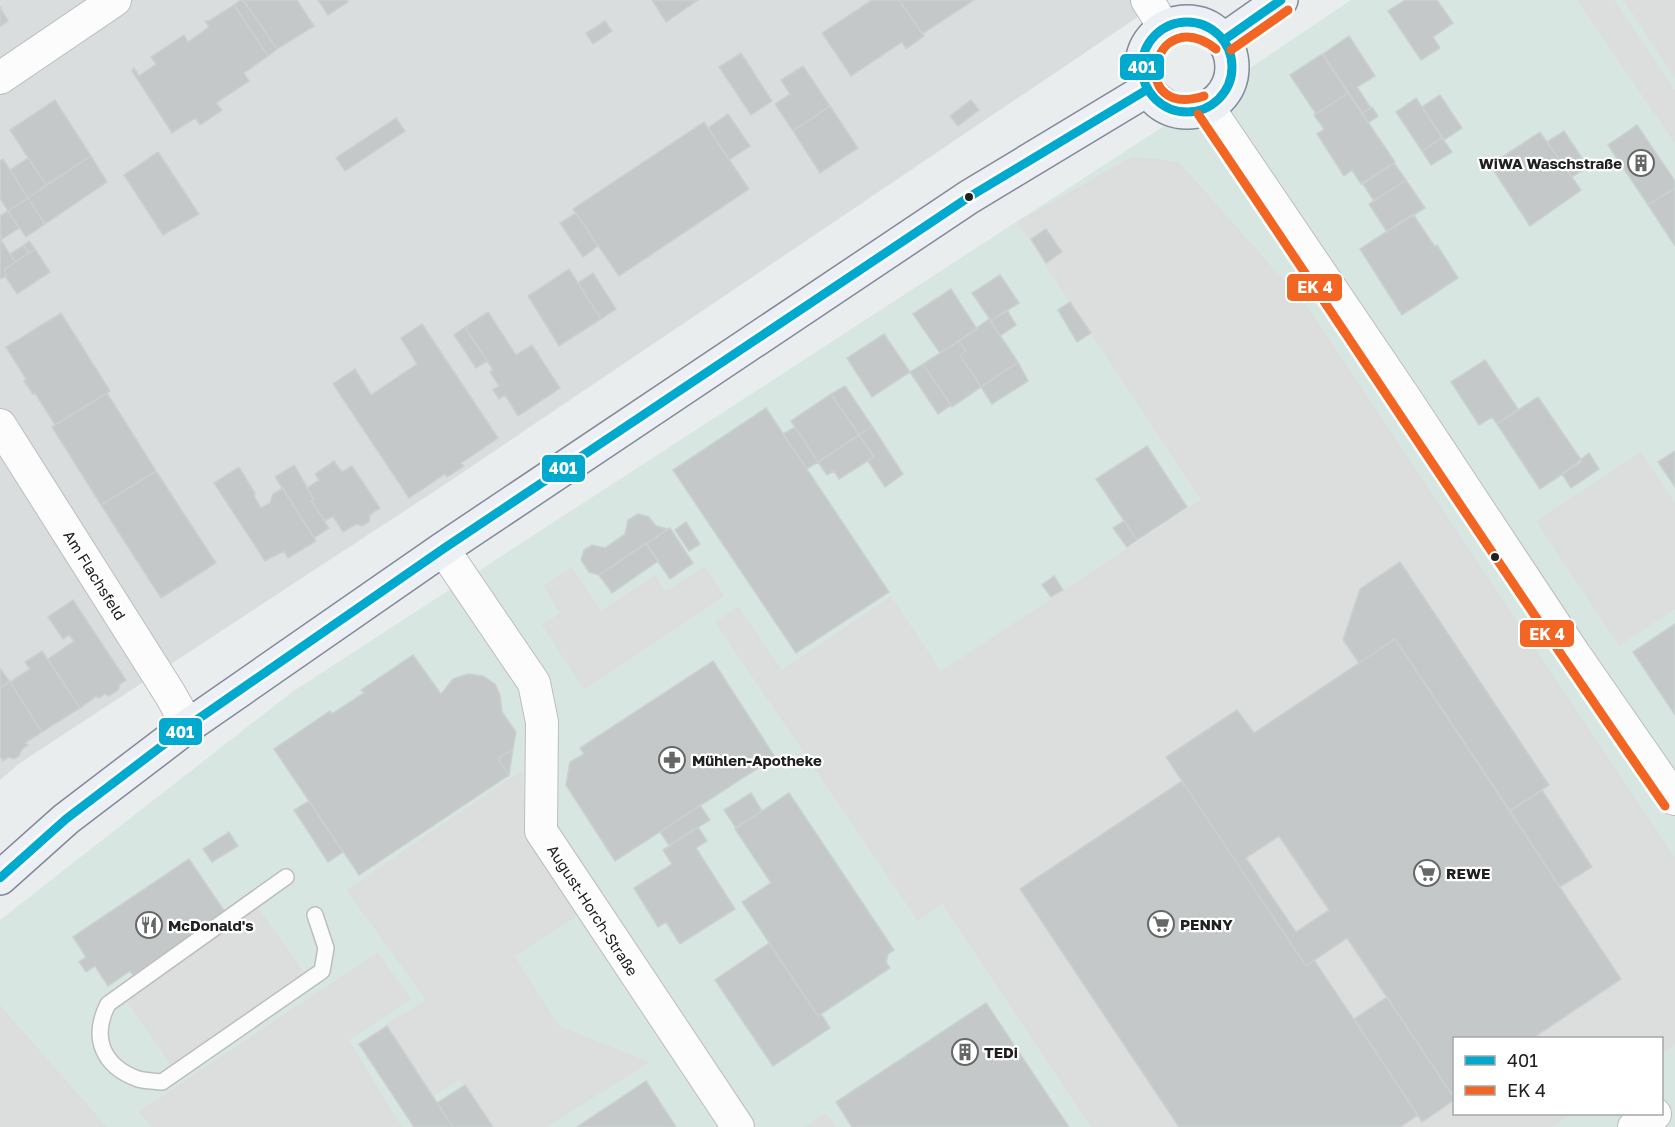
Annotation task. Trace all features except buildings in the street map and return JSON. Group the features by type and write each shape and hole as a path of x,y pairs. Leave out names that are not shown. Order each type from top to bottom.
{"main road":[{"path":"1224,40 1281,0"},
{"path":"1180,22 1196,22 1212,28 1224,40 1233,64 1232,77 1227,89 1219,99 1208,107 1181,112 1156,99 1148,89 1143,76 1144,55 1153,36 1164,27 1180,22"},
{"path":"0,878 66,819 188,726 443,549 969,197 1148,89"}],"street":[{"path":"0,78 115,0"},
{"path":"1147,0 1164,27"},
{"path":"1208,107 1575,655 1675,799"},
{"name":"Am Flachsfeld","path":"0,425 188,726"},
{"name":"August-Horch-Straße","path":"443,549 534,683 542,722 541,831 738,1127"},
{"path":"1635,1127 1652,1115"}],"lane":[{"path":"286,877 108,1004 100,1018 99,1037 105,1056 120,1071 140,1080 162,1082 322,971 326,948 315,915"}],"shaded area":[{"path":"0,0 1163,0 441,487 20,763 0,780"},
{"path":"1351,0 1675,0 1675,1127 0,1127 0,920 292,692 1164,126"},
{"path":"1577,0 1614,0 1675,90 1675,144"},
{"path":"1624,0 1675,0 1675,79"},
{"path":"1133,156 1179,162 1307,306 1675,857 1675,1044 1663,1052 1663,1037 1453,1037 1453,1115 1570,1115 1552,1127 1091,1127 942,904 918,921 715,622 738,606 782,670 891,596 941,671 1201,500 1017,222"},
{"path":"1641,452 1675,503 1675,609 1619,646 1536,521"},
{"path":"705,566 725,596 584,690 542,625 560,613 543,586 572,567 601,611 655,575 666,591"},
{"path":"522,770 525,818 584,912 515,956 559,1026 650,1062 547,1127 491,1127 459,1080 432,1097 386,1024 426,1000 346,890"},
{"path":"257,906 306,975 174,1069 125,999"},
{"path":"378,952 411,999 349,1040 402,1127 152,1127 138,1112"},
{"path":"0,1005 107,1127 0,1127"},
{"path":"826,1113 836,1127 805,1127"}],"transit line":[{"name":"401","path":"1224,40 1281,0"},
{"path":"1231,50 1288,10"},
{"name":"401","path":"1187,22 1204,25 1219,35 1229,50 1232,67 1229,84 1219,99 1204,109 1187,112 1170,109 1155,99 1145,84 1142,67 1145,50 1155,35 1170,25 1187,22"},
{"path":"1204,96 1179,99 1164,92 1157,79 1157,64 1164,49 1176,39 1194,38 1216,49"},
{"name":"401","path":"0,878 66,819 188,726 443,549 969,197 1148,89"},
{"path":"1198,114 1665,806"}],"place":[{"name":"WiWA Waschstraße","path":"1641,163"},
{"name":"Mühlen-Apotheke","path":"672,760"},
{"name":"REWE","path":"1427,873"},
{"name":"PENNY","path":"1161,924"},
{"name":"McDonald's","path":"149,925"},
{"name":"TEDi","path":"965,1052"}]}
